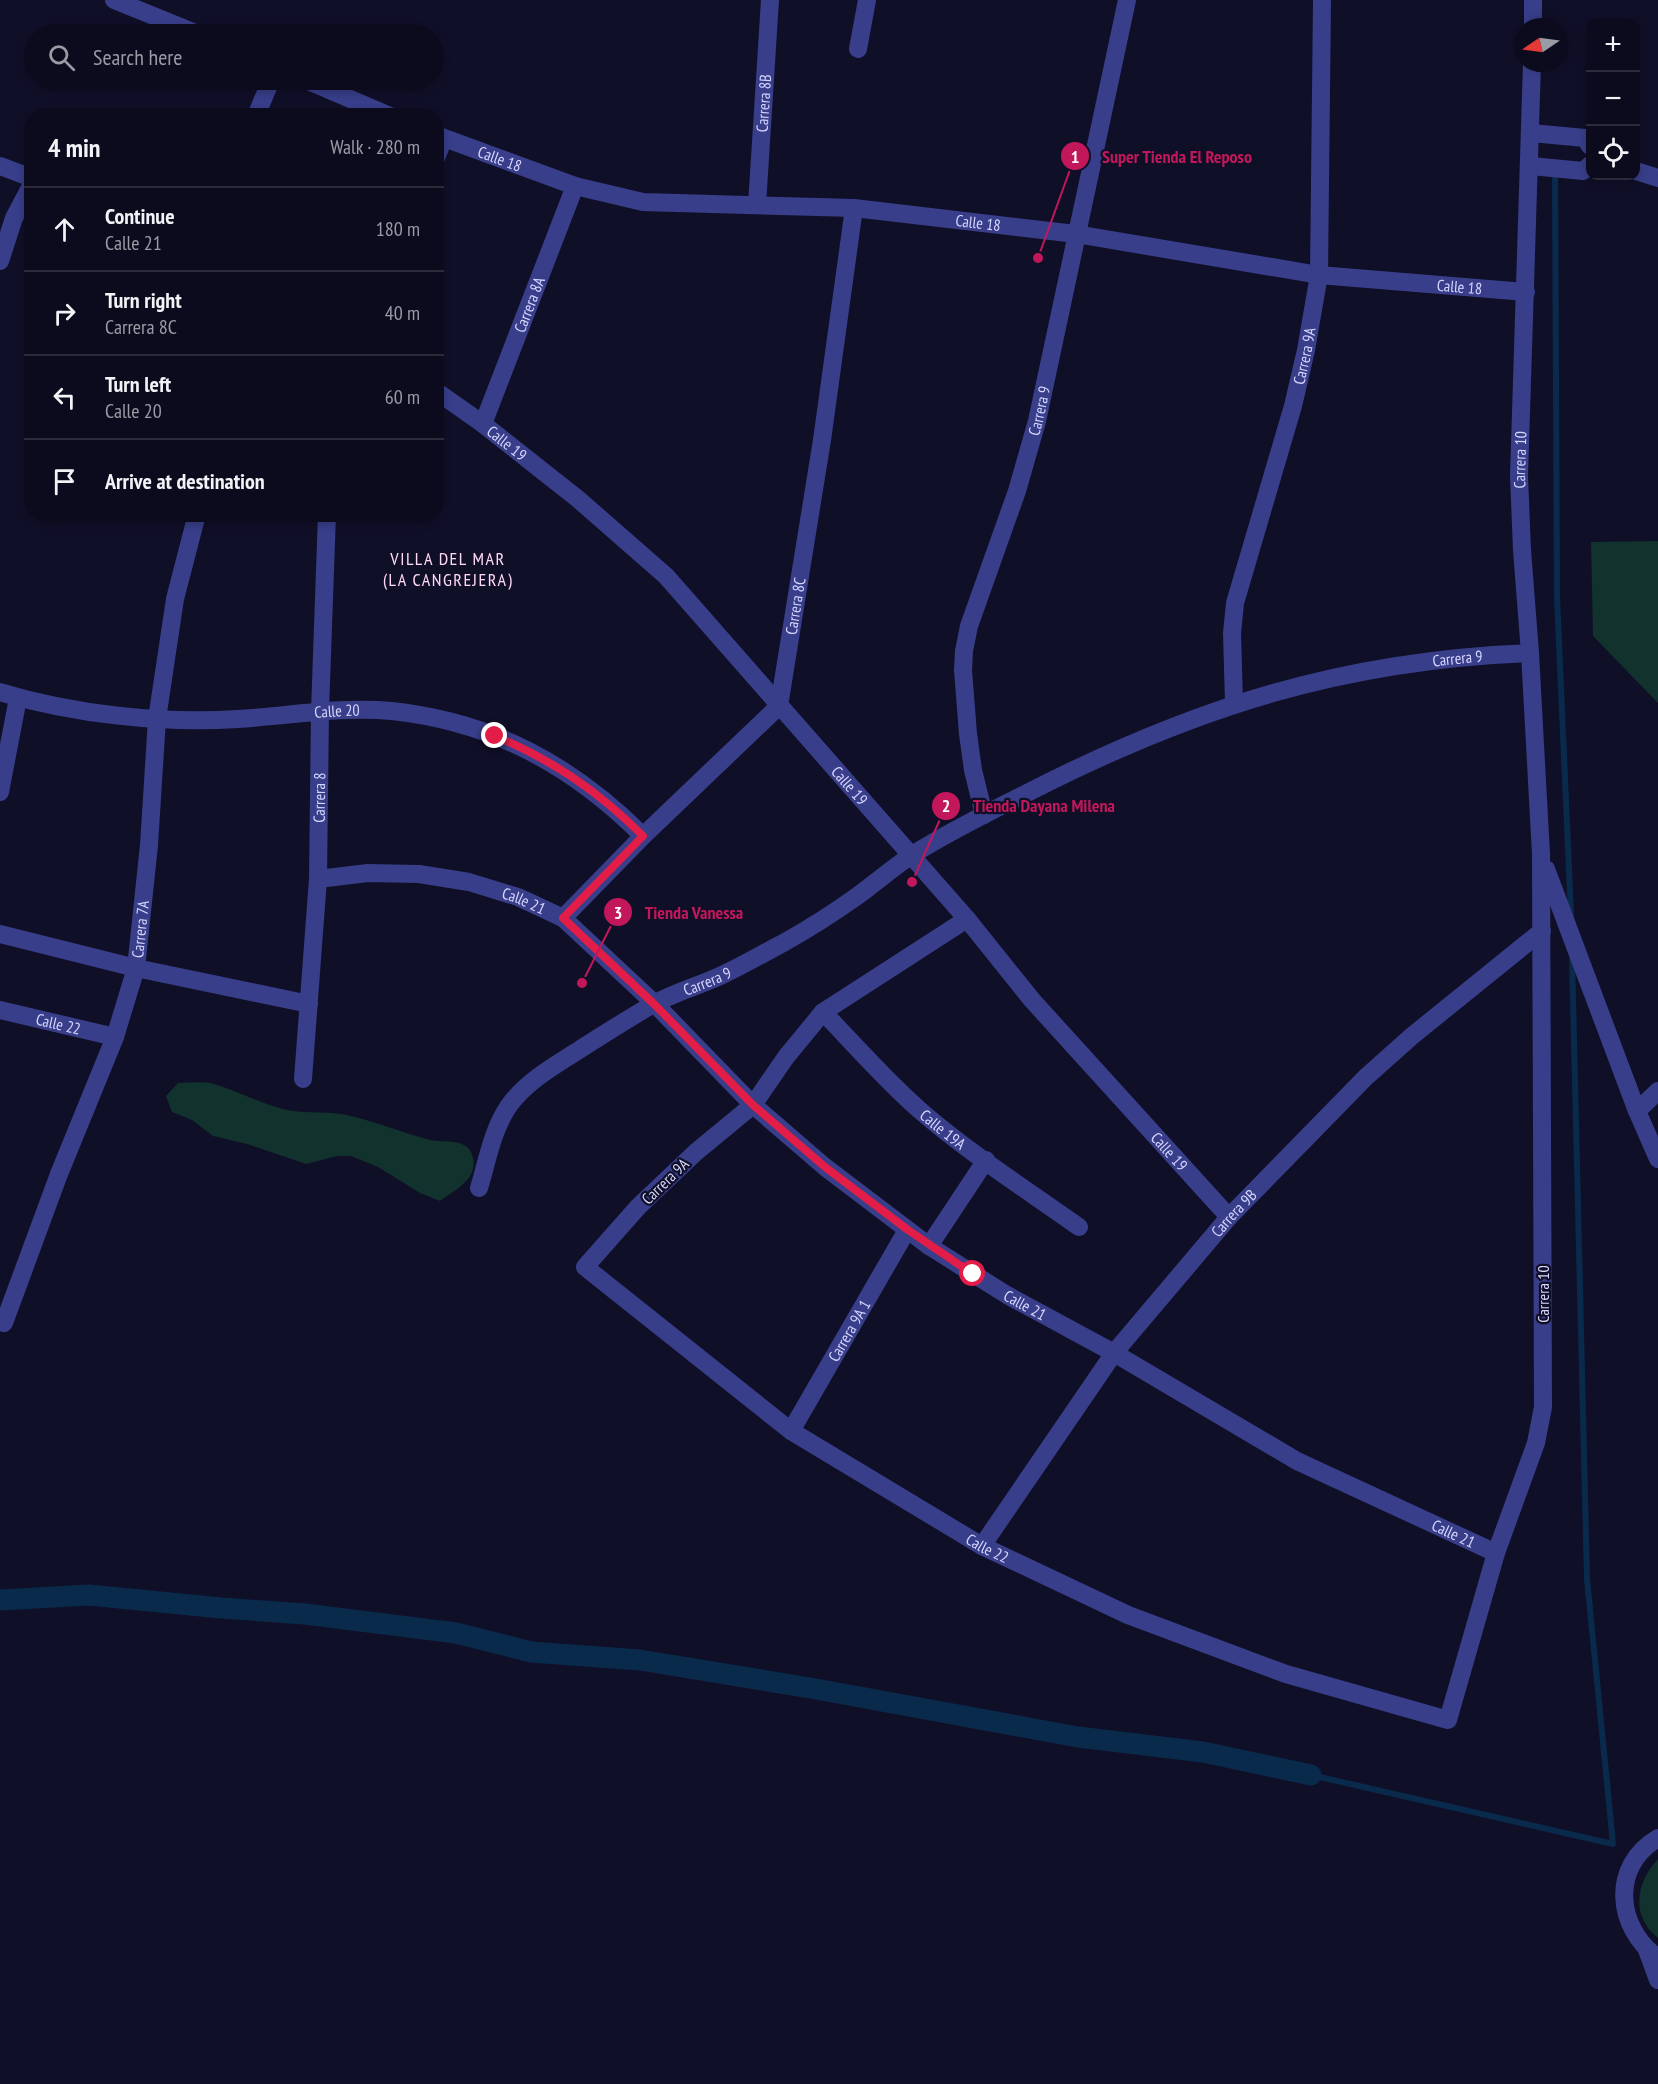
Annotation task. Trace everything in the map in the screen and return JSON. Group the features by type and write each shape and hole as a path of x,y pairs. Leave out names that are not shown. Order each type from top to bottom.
{"street":[{"path":"114,0 173,24"},
{"name":"Carrera 8B","path":"758,205 770,0"},
{"path":"858,49 867,0"},
{"name":"Carrera 9","path":"984,815 973,770 968,734 963,670 964,651 969,626 1017,491 1037,421 1128,0"},
{"name":"Carrera 9A","path":"1234,703 1232,642 1235,603 1293,406 1306,350 1319,275 1322,0"},
{"path":"1533,0 1533,18"},
{"name":"Carrera 10","path":"1448,1720 1496,1553 1536,1443 1544,1407 1541,854 1519,476 1531,166 1532,72"},
{"path":"259,108 267,90"},
{"path":"329,90 371,108"},
{"path":"1531,133 1586,140"},
{"name":"Calle 18","path":"444,138 576,186 643,202 854,208 1076,234 1319,275 1526,292"},
{"path":"0,166 24,175"},
{"path":"1531,166 1582,171 1586,168"},
{"path":"1640,173 1658,178"},
{"name":"Carrera 8A","path":"483,424 576,186"},
{"path":"0,261 14,218 24,199"},
{"name":"Carrera 8C","path":"779,706 822,440 854,208"},
{"name":"Calle 19","path":"444,397 483,424 578,499 666,576 967,919 1032,1000 1229,1217"},
{"name":"Carrera 7A","path":"4,1323 59,1174 115,1037 136,968 149,845 157,719 175,599 195,522"},
{"name":"Carrera 8","path":"303,1079 318,879 320,711 327,522"},
{"name":"Carrera 9","path":"479,1188 497,1130 507,1109 518,1095 544,1072 654,1004 723,974 788,940 851,900 911,856 1064,774 1145,737 1234,703 1307,682 1395,665 1474,656 1530,653"},
{"name":"Calle 20","path":"0,692 18,698 85,711 157,719 237,719 355,710 391,711 426,716 461,724 528,750 582,783 617,810 643,836"},
{"path":"0,792 18,698"},
{"path":"563,918 643,836 779,706"},
{"name":"Carrera 10","path":"1541,854 1637,1111 1658,1159"},
{"name":"Calle 21","path":"318,879 368,873 419,874 459,880 518,897 563,918 654,1004 753,1105 825,1167 929,1246 1007,1295 1114,1353 1297,1461 1496,1553"},
{"path":"823,1012 967,919"},
{"name":"Carrera 9B","path":"982,1546 1114,1353 1229,1217 1366,1077 1412,1036 1542,931"},
{"path":"0,934 136,968 309,1004"},
{"name":"Calle 22","path":"0,1010 115,1037"},
{"name":"Carrera 9A","path":"585,1267 646,1199 696,1152 753,1105 786,1057 823,1012"},
{"name":"Calle 19A","path":"823,1012 862,1054 923,1113 1079,1227"},
{"path":"1637,1111 1658,1091"},
{"path":"929,1246 986,1160"},
{"name":"Carrera 9A 1","path":"791,1431 908,1230"},
{"name":"Calle 22","path":"585,1267 791,1431 982,1546 1128,1615 1275,1671 1448,1720"},
{"path":"1656,1835 1637,1857 1628,1875 1624,1895 1626,1915 1634,1935 1652,1954 1658,1980"}],"green space":[{"path":"1658,541 1658,703 1593,636 1591,542"},
{"path":"178,1083 214,1084 283,1109 342,1114 430,1140 458,1143 471,1152 473,1169 466,1182 440,1201 420,1193 378,1167 351,1156 337,1156 306,1164 247,1144 213,1136 192,1120 172,1112 166,1096"},
{"path":"1658,1859 1658,1938 1643,1920 1639,1899 1645,1878"}],"waterway":[{"path":"1555,174 1557,597 1571,915"},
{"path":"1311,1775 1613,1844 1587,1579 1572,958"},
{"path":"0,1600 89,1595 305,1614 456,1633 531,1652 640,1660 816,1689 1078,1737 1203,1752 1311,1775"}],"place":[{"name":"Super Tienda El Reposo","path":"1038,258"},
{"name":"Tienda Dayana Milena","path":"912,882"},
{"name":"Tienda Vanessa","path":"582,983"}],"district":[{"name":"VILLA DEL MAR (LA CANGREJERA)","path":"448,568"}],"route":[{"path":"495,736 528,750 590,788 617,810 643,836 563,918 654,1004 753,1105 825,1167 929,1246 973,1274"}]}
